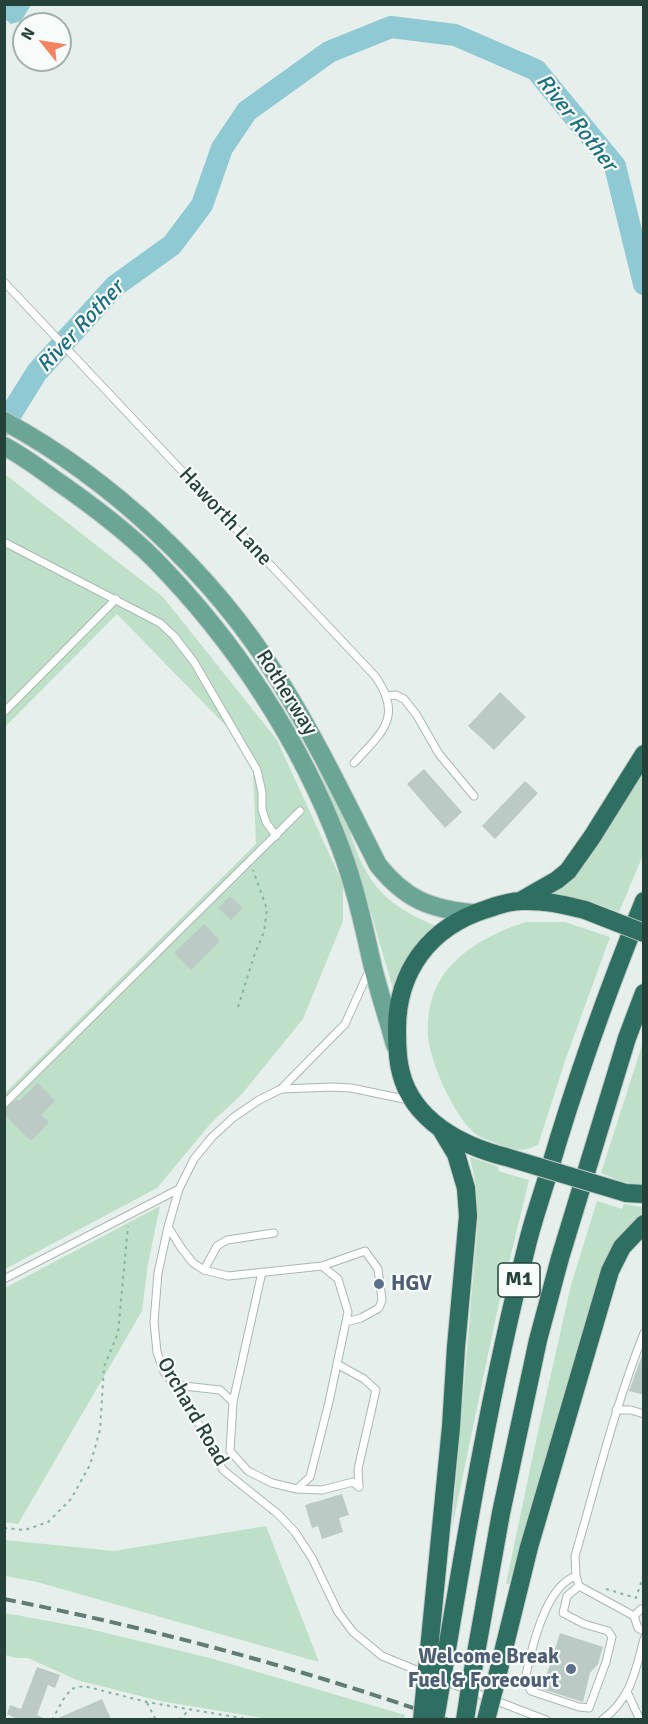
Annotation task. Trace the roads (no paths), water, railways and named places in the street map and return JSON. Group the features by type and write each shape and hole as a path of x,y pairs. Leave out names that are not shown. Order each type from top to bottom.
{"highway":[{"path":"521,901 568,871 644,754"},
{"name":"M1","path":"435,1719 435,1671 527,1243 564,1119 603,1003 644,901"},
{"path":"635,1194 483,1151 441,1129 414,1101 401,1074 398,1052 398,1004 406,975 430,942 472,913 508,902 555,902 585,910 644,933"},
{"name":"M1","path":"465,1719 501,1514 538,1340 560,1258 627,1038 644,993"},
{"path":"422,1719 435,1671 456,1347 468,1216 466,1188 456,1154 441,1129"},
{"path":"486,1719 529,1547 610,1271 622,1247 644,1224"}],"main road":[{"name":"Rotherway","path":"4,421 28,434 117,498 172,547 214,592 277,676 378,865 387,876 405,893 419,901 449,911 472,913"},
{"name":"Rotherway","path":"10,449 89,503 152,557 199,610 250,674 298,755 319,796 342,850 359,903 372,964 398,1052"}],"lane":[{"name":"Haworth Lane","path":"4,282 375,676 386,696"},
{"path":"4,542 160,623 174,636 194,662 257,770 262,792 262,809 266,822 276,836"},
{"path":"4,712 116,599"},
{"path":"354,763 389,721 386,696 396,695 404,699 416,714 439,754 474,796"},
{"path":"4,1104 300,811"},
{"name":"Orchard Road","path":"372,964 345,1024 281,1089 259,1100 234,1117 212,1137 194,1160 179,1189 158,1274 154,1322 157,1352 164,1372 175,1385 200,1426 223,1470 278,1514 295,1532 312,1558 338,1612 353,1632 370,1648 402,1665 546,1719"},
{"name":"Orchard Road","path":"281,1089 333,1087 414,1101"},
{"path":"4,1279 179,1189"},
{"path":"168,1227 193,1263 204,1270 228,1276 322,1266 365,1251 378,1269 382,1300 379,1308 361,1318 346,1322"},
{"path":"204,1270 217,1246 227,1240 274,1233"},
{"path":"297,1489 310,1478 348,1312 338,1279 322,1266"},
{"path":"262,1272 232,1402 230,1450 248,1471 272,1483 297,1489 322,1490 353,1482 359,1487 358,1469 376,1390 364,1379 337,1364"},
{"path":"644,1333 616,1410 611,1435 575,1556 579,1586 634,1616 638,1628 644,1631"},
{"path":"175,1385 220,1390 232,1402"},
{"path":"616,1410 631,1410 644,1414"},
{"path":"576,1576 565,1580 555,1593 539,1626 525,1680 531,1691 579,1707 589,1708 606,1662 612,1636 608,1631 584,1624 562,1613 567,1596 579,1586"},
{"path":"634,1616 640,1609 644,1609"},
{"path":"602,1719 613,1712 628,1694 644,1639"},
{"path":"628,1694 640,1719"}],"water":[{"path":"5,4 31,5 27,12 12,12 12,24 5,19"}],"waterway":[{"name":"River Rother","path":"4,425 37,372 115,286 172,245 202,205 222,148 247,111 329,52 391,27 455,35 536,70 615,166 644,284"}],"railway":[{"path":"4,1599 117,1623 229,1652 394,1701 448,1720"}],"place":[{"name":"HGV","path":"379,1284"},
{"name":"Welcome Break Fuel & Forecourt","path":"571,1669"}]}
